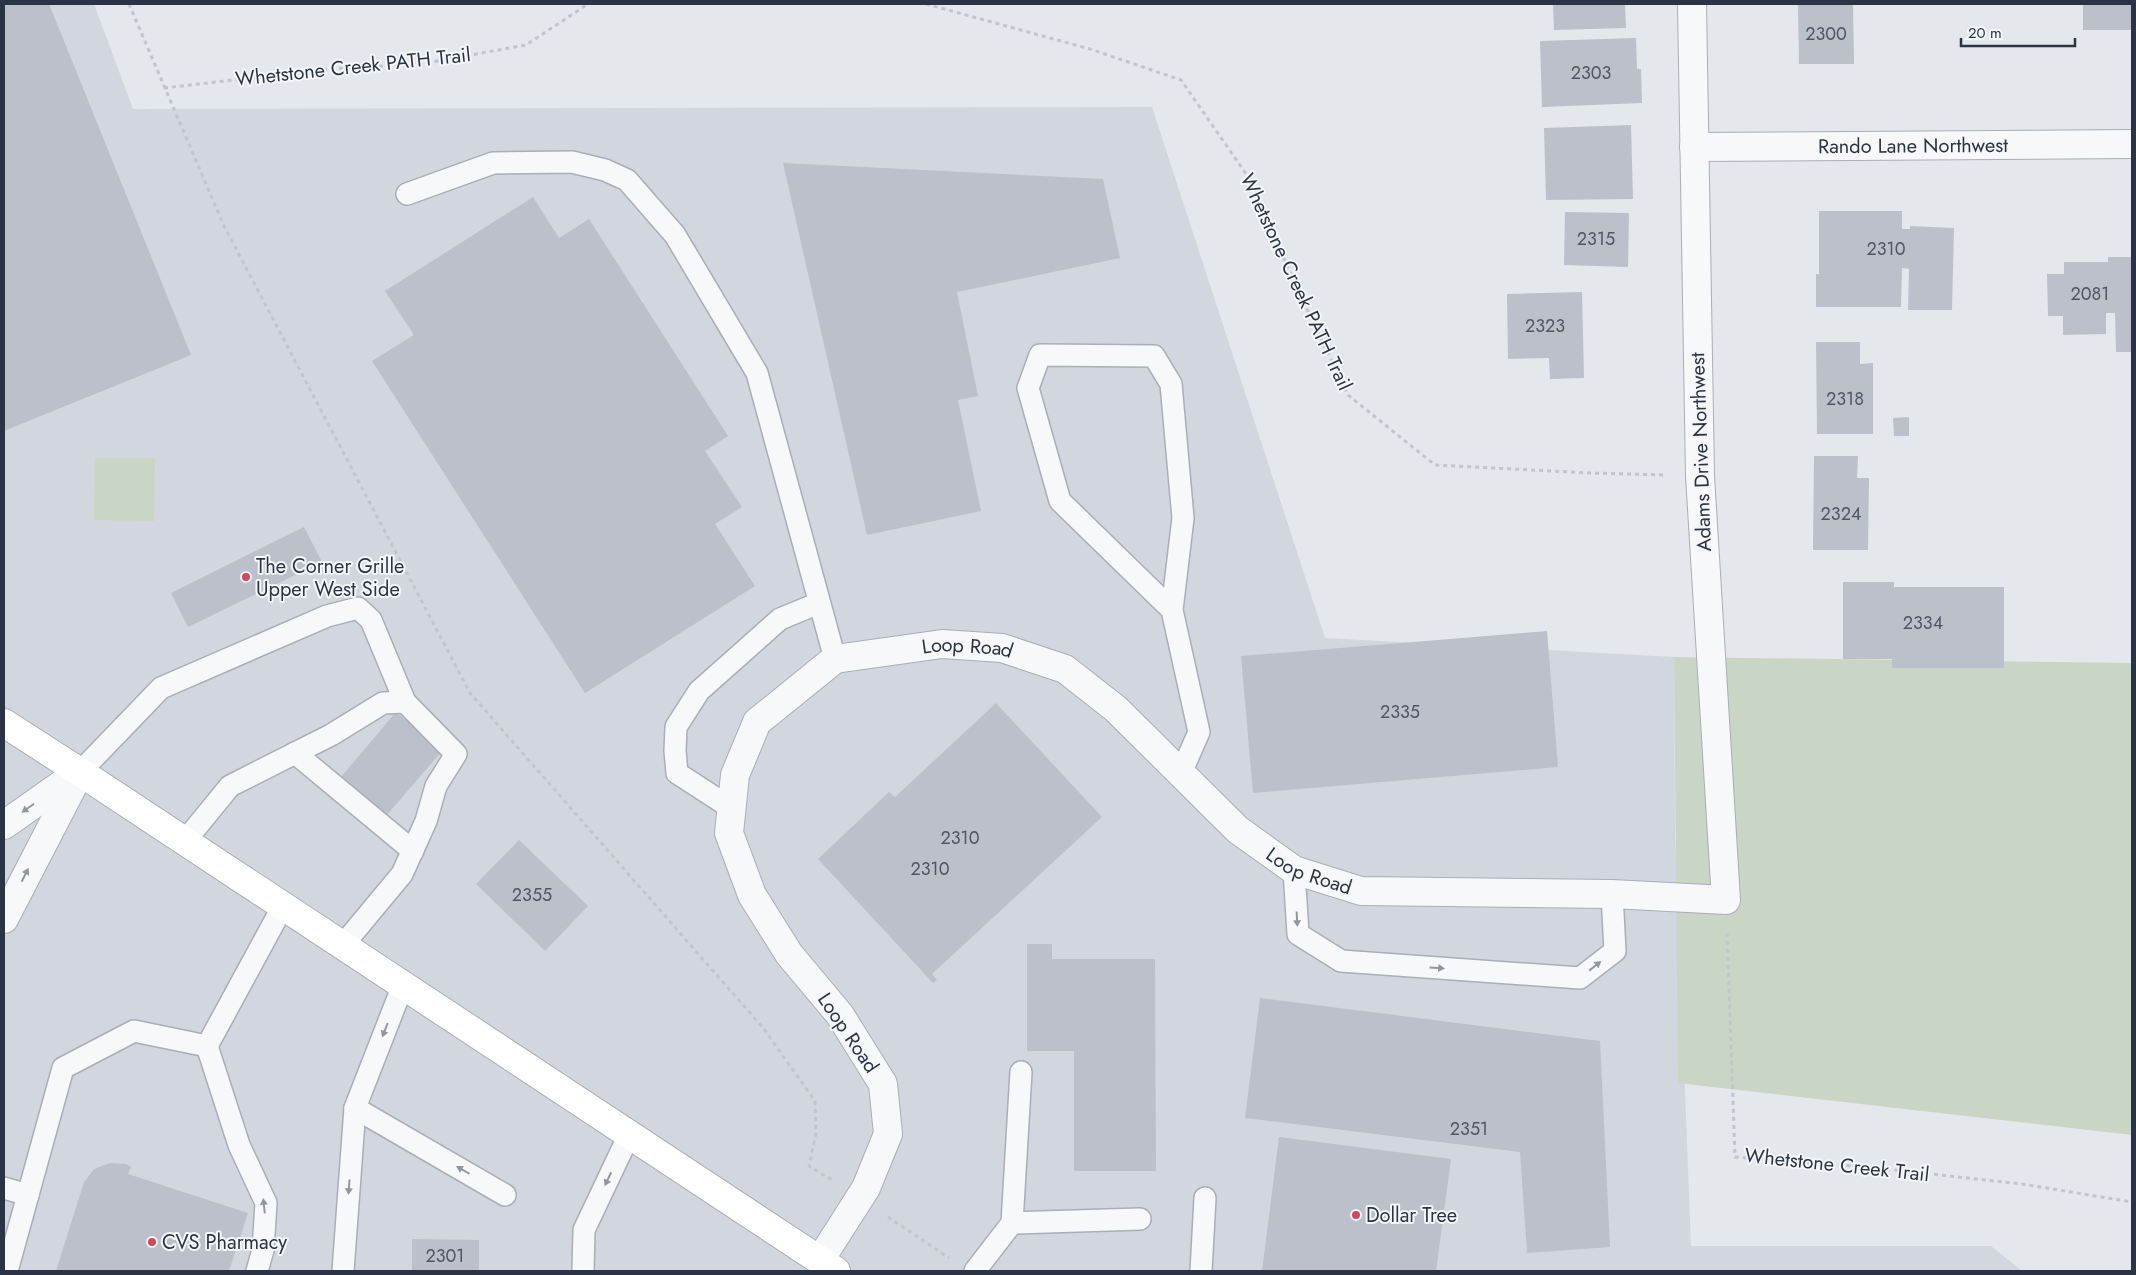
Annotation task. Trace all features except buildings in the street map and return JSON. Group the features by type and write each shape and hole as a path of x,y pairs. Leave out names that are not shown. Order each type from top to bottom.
{"main road":[{"path":"4,723 828,1266"}],"street":[{"name":"Adams Drive Northwest","path":"1692,4 1700,476 1726,894"},
{"name":"Rando Lane Northwest","path":"1694,147 2132,144"},
{"name":"Loop Road","path":"828,1266 866,1188 888,1134 883,1084 840,1015 789,954 752,895 729,833 735,775 757,722 835,659 942,644 1002,648 1065,670 1116,708 1238,830 1294,870 1361,891 1726,894"},
{"path":"4,825 80,772"},
{"path":"4,919 80,772"}],"lane":[{"path":"407,194 493,163 572,162 605,170 627,180 675,235 757,372 835,659"},
{"path":"1172,610 1060,501 1028,388 1040,355 1154,356 1171,384 1184,518 1172,610 1199,732 1181,773"},
{"path":"731,808 677,774 675,751 676,727 699,691 780,619 819,603"},
{"path":"80,772 161,688 328,616 358,608 371,620 405,702 456,754 436,786 426,821 402,874 343,945"},
{"path":"185,841 230,786 331,735 383,704 405,702"},
{"path":"295,753 413,851"},
{"path":"1294,870 1298,934 1341,961 1580,978 1615,951 1612,894"},
{"path":"257,1271 263,1250 266,1203 239,1145 208,1046 283,906"},
{"path":"343,1271 355,1108 403,985"},
{"path":"6,1271 63,1068 134,1031 208,1046"},
{"path":"975,1271 1012,1223 1021,1072"},
{"path":"355,1108 505,1194"},
{"path":"583,1271 584,1230 629,1135"},
{"path":"4,1188 28,1194"},
{"path":"1201,1271 1204,1198"},
{"path":"1012,1223 1140,1219"}],"path":[{"path":"128,4 224,226 470,693 764,1029 815,1101 816,1133 809,1166 832,1181"},
{"name":"Whetstone Creek PATH Trail","path":"164,88 328,69 421,64 526,45 588,4"},
{"name":"Whetstone Creek PATH Trail","path":"926,4 1090,49 1181,80 1251,181 1294,282 1348,395 1435,465 1590,473 1700,476"},
{"name":"Whetstone Creek Trail","path":"1726,894 1735,1157 1867,1167 2022,1184 2132,1202"},
{"path":"886,1216 952,1261"}],"shaded area":[{"path":"4,4 94,4 133,109 1152,107 1325,638 1674,657 1675,834 1691,1246 1991,1246 2022,1271 4,1271"}],"green space":[{"path":"95,458 155,458 154,521 94,520"},
{"path":"1674,657 2132,663 2132,1135 1678,1083"}],"place":[{"name":"The Corner Grille Upper West Side","path":"246,577"},
{"name":"Dollar Tree","path":"1356,1215"},
{"name":"CVS Pharmacy","path":"152,1242"}]}
